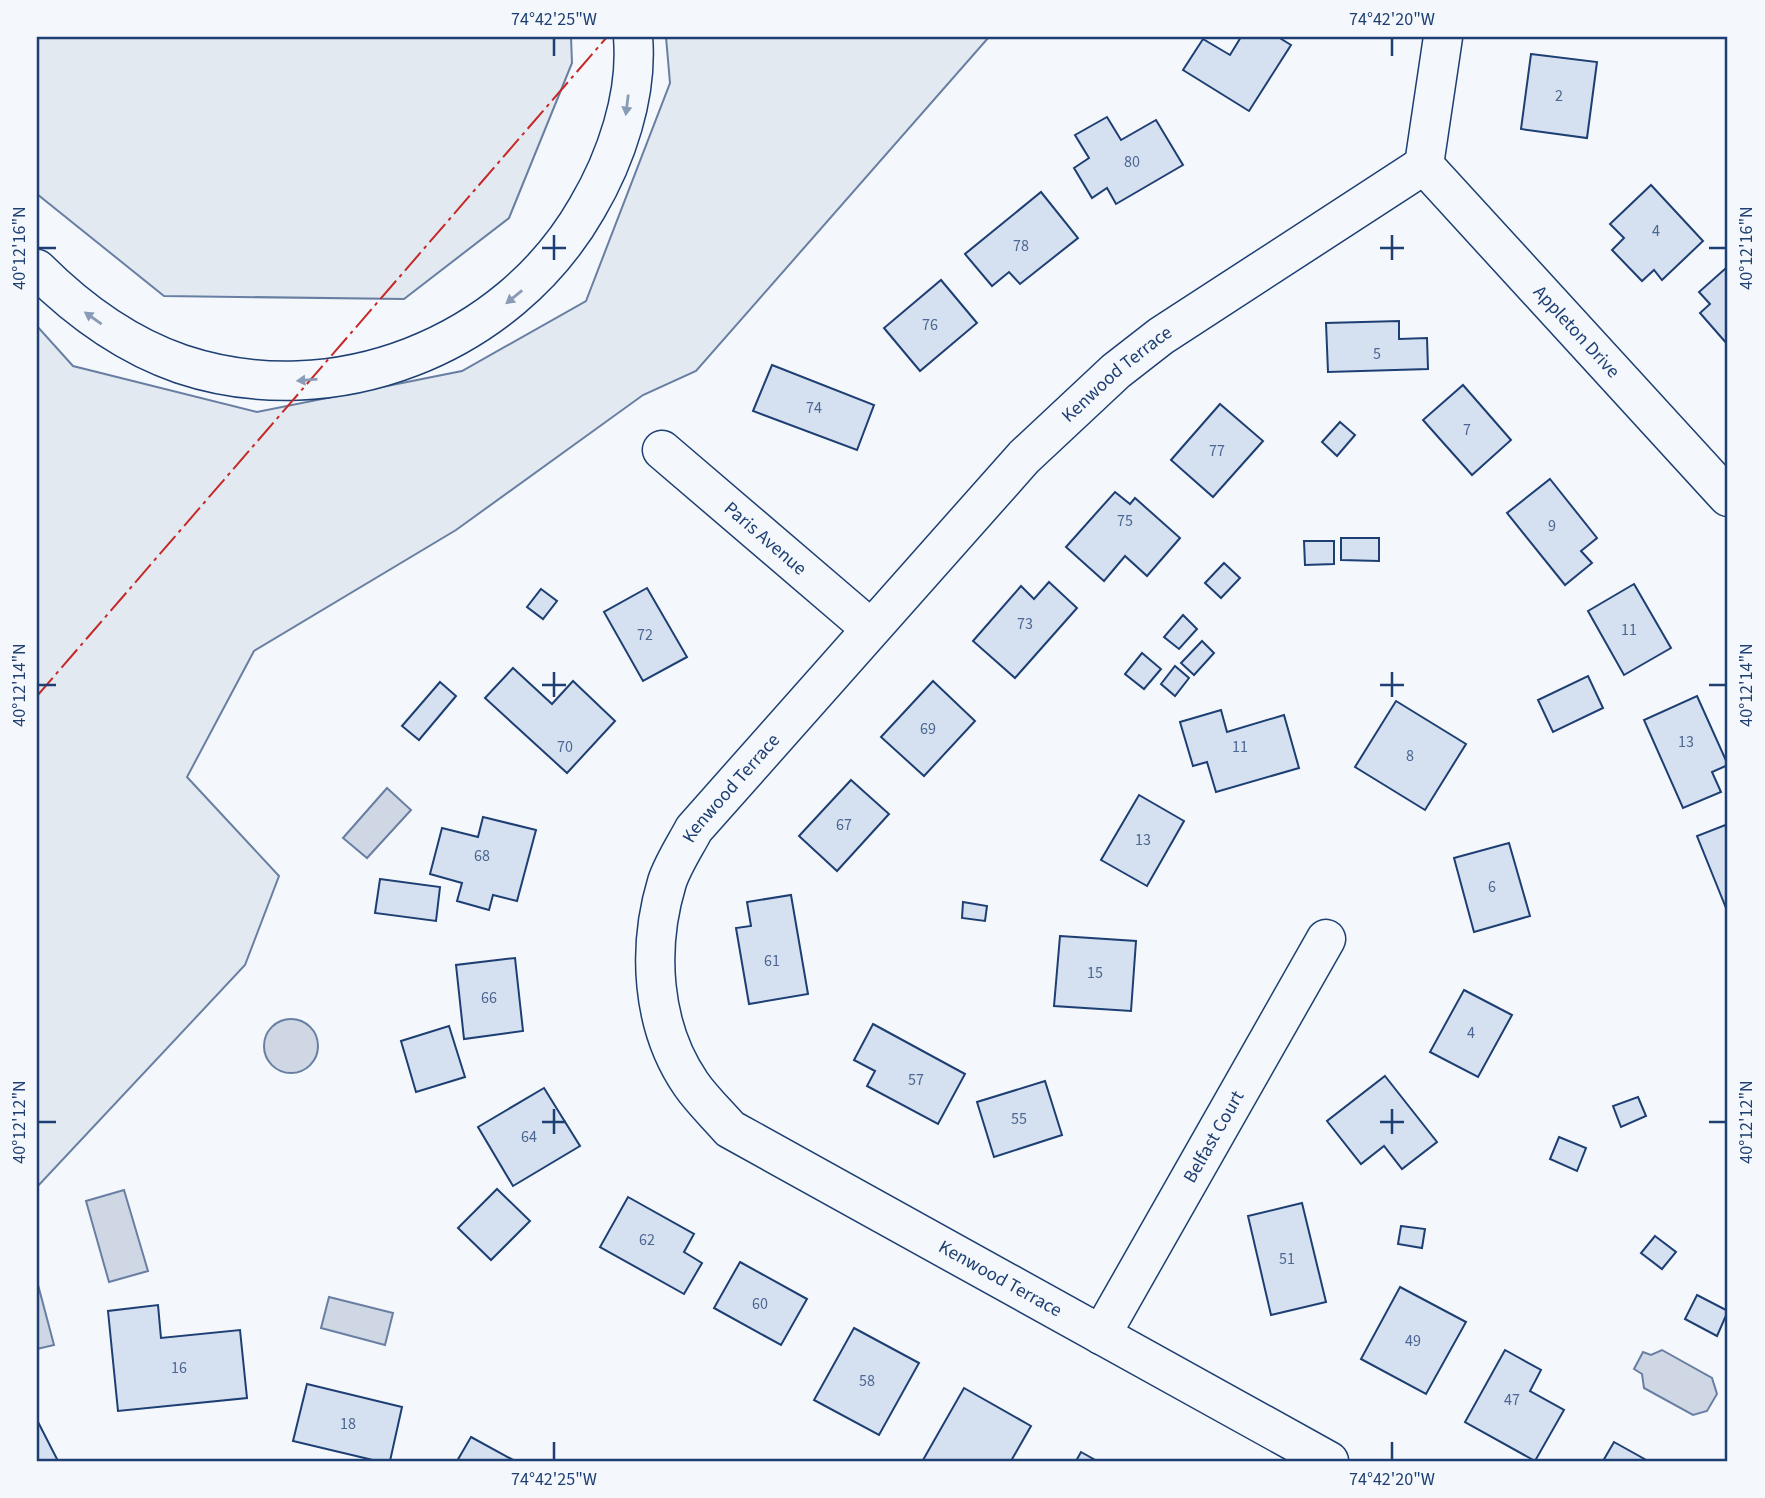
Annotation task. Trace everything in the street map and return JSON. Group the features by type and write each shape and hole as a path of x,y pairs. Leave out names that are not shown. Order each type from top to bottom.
{"main road":[{"path":"37,269 66,299 121,337 182,364 241,377 301,381 368,372 424,354 482,323 519,293 571,236 604,180 625,118 633,37"},
{"path":"1424,165 1443,37"},
{"name":"Appleton Drive","path":"1424,165 1728,497"},
{"name":"Kenwood Terrace","path":"1329,1461 730,1129 691,1083 667,1033 655,982 656,930 668,880 694,829 1024,457 1116,371 1161,336 1424,165"},
{"name":"Paris Avenue","path":"662,450 870,628"},
{"name":"Belfast Court","path":"1101,1335 1326,939"}],"shaded area":[{"path":"37,37 571,37 572,63 509,218 404,299 164,296 37,194"},
{"path":"666,37 989,37 696,371 643,395 456,530 254,651 187,777 279,876 245,965 37,1187 37,326 73,366 257,412 462,371 586,301 670,83"},
{"path":"387,788 411,810 367,858 343,838"},
{"path":"291,1019 310,1027 318,1046 310,1065 291,1073 272,1065 264,1046 272,1027"},
{"path":"124,1190 148,1271 109,1282 86,1201"},
{"path":"37,1281 54,1345 37,1349"},
{"path":"329,1297 393,1313 385,1345 321,1328"},
{"path":"1662,1350 1712,1378 1717,1394 1707,1411 1693,1415 1644,1388 1642,1374 1634,1369 1643,1352 1651,1355"}],"building":[{"path":"1241,37 1278,37 1291,45 1249,111 1183,70 1203,39 1230,55"},
{"path":"1531,54 1597,62 1587,138 1521,129"},
{"path":"1107,117 1121,140 1156,120 1183,165 1116,204 1107,188 1092,198 1074,168 1089,158 1075,135"},
{"path":"1651,185 1703,241 1662,280 1654,270 1642,281 1612,250 1624,238 1610,224"},
{"path":"1041,192 1078,238 1020,284 1009,272 992,286 965,254"},
{"path":"1726,268 1728,345 1700,313 1710,304 1699,292"},
{"path":"941,280 977,323 920,371 884,328"},
{"path":"1399,321 1399,339 1427,338 1428,369 1328,372 1326,323"},
{"path":"772,365 874,405 857,450 753,411"},
{"path":"1463,385 1511,440 1472,475 1423,420"},
{"path":"1220,404 1263,441 1213,497 1171,460"},
{"path":"1340,422 1355,435 1337,456 1322,442"},
{"path":"1550,479 1597,538 1581,551 1592,563 1565,585 1507,513"},
{"path":"1115,492 1130,504 1135,498 1180,538 1147,576 1125,556 1104,581 1066,547"},
{"path":"1341,538 1379,538 1379,561 1341,560"},
{"path":"1304,541 1334,541 1334,564 1305,565"},
{"path":"1224,563 1240,578 1221,598 1205,583"},
{"path":"1049,582 1077,608 1015,678 973,641 1021,586 1034,599"},
{"path":"1634,584 1671,648 1624,675 1588,611"},
{"path":"647,588 687,657 643,681 604,612"},
{"path":"541,589 557,601 543,619 527,607"},
{"path":"1183,615 1197,629 1179,649 1164,637"},
{"path":"1202,641 1214,653 1194,675 1181,663"},
{"path":"1142,653 1161,669 1144,689 1125,674"},
{"path":"1175,666 1189,678 1175,696 1161,684"},
{"path":"513,668 552,704 573,681 615,721 567,773 485,698"},
{"path":"1588,676 1603,708 1553,732 1538,700"},
{"path":"933,681 975,721 924,776 881,737"},
{"path":"440,682 456,696 419,740 402,726"},
{"path":"1697,696 1728,765 1712,772 1721,792 1683,808 1644,720"},
{"path":"1396,701 1466,744 1425,810 1355,767"},
{"path":"1221,710 1227,732 1284,715 1299,768 1216,792 1207,762 1193,766 1180,722"},
{"path":"851,780 889,814 837,871 799,836"},
{"path":"1139,795 1184,821 1147,886 1101,860"},
{"path":"483,817 536,830 517,901 493,895 489,910 457,901 462,883 430,874 442,828 478,837"},
{"path":"1728,824 1728,913 1697,836"},
{"path":"1509,843 1530,916 1474,932 1454,858"},
{"path":"380,879 440,887 436,921 375,913"},
{"path":"791,895 808,994 749,1004 736,928 751,926 747,902"},
{"path":"963,902 987,906 985,921 962,918"},
{"path":"1060,936 1136,941 1131,1011 1054,1006"},
{"path":"515,958 523,1031 464,1039 456,965"},
{"path":"1464,990 1512,1015 1478,1077 1430,1052"},
{"path":"873,1024 965,1074 938,1124 867,1086 875,1071 854,1060"},
{"path":"449,1026 465,1077 416,1092 401,1041"},
{"path":"1385,1076 1437,1142 1402,1169 1384,1146 1361,1164 1327,1121"},
{"path":"1045,1081 1062,1135 994,1157 977,1102"},
{"path":"544,1088 580,1146 513,1186 478,1127"},
{"path":"1638,1097 1646,1116 1621,1127 1613,1106"},
{"path":"1559,1137 1586,1148 1577,1171 1550,1159"},
{"path":"497,1189 530,1221 491,1260 458,1228"},
{"path":"628,1197 694,1234 684,1252 702,1263 684,1294 600,1247"},
{"path":"1302,1203 1326,1302 1271,1315 1248,1216"},
{"path":"1401,1226 1425,1229 1422,1248 1398,1244"},
{"path":"1655,1236 1676,1252 1662,1269 1641,1253"},
{"path":"740,1262 807,1299 781,1345 714,1308"},
{"path":"1400,1287 1466,1322 1426,1394 1361,1359"},
{"path":"1697,1295 1728,1311 1717,1336 1685,1319"},
{"path":"158,1305 161,1338 240,1330 247,1398 118,1411 108,1311"},
{"path":"854,1328 919,1363 879,1435 814,1400"},
{"path":"1505,1350 1541,1370 1530,1391 1564,1410 1535,1461 1465,1422"},
{"path":"307,1384 402,1407 390,1461 377,1461 293,1441"},
{"path":"964,1388 1031,1426 1011,1461 923,1460"},
{"path":"37,1420 58,1461 37,1461"},
{"path":"471,1437 515,1461 457,1461"},
{"path":"1614,1442 1648,1461 1603,1461"},
{"path":"1081,1452 1097,1461 1076,1461"}],"power":[{"path":"37,696 607,37"}]}
